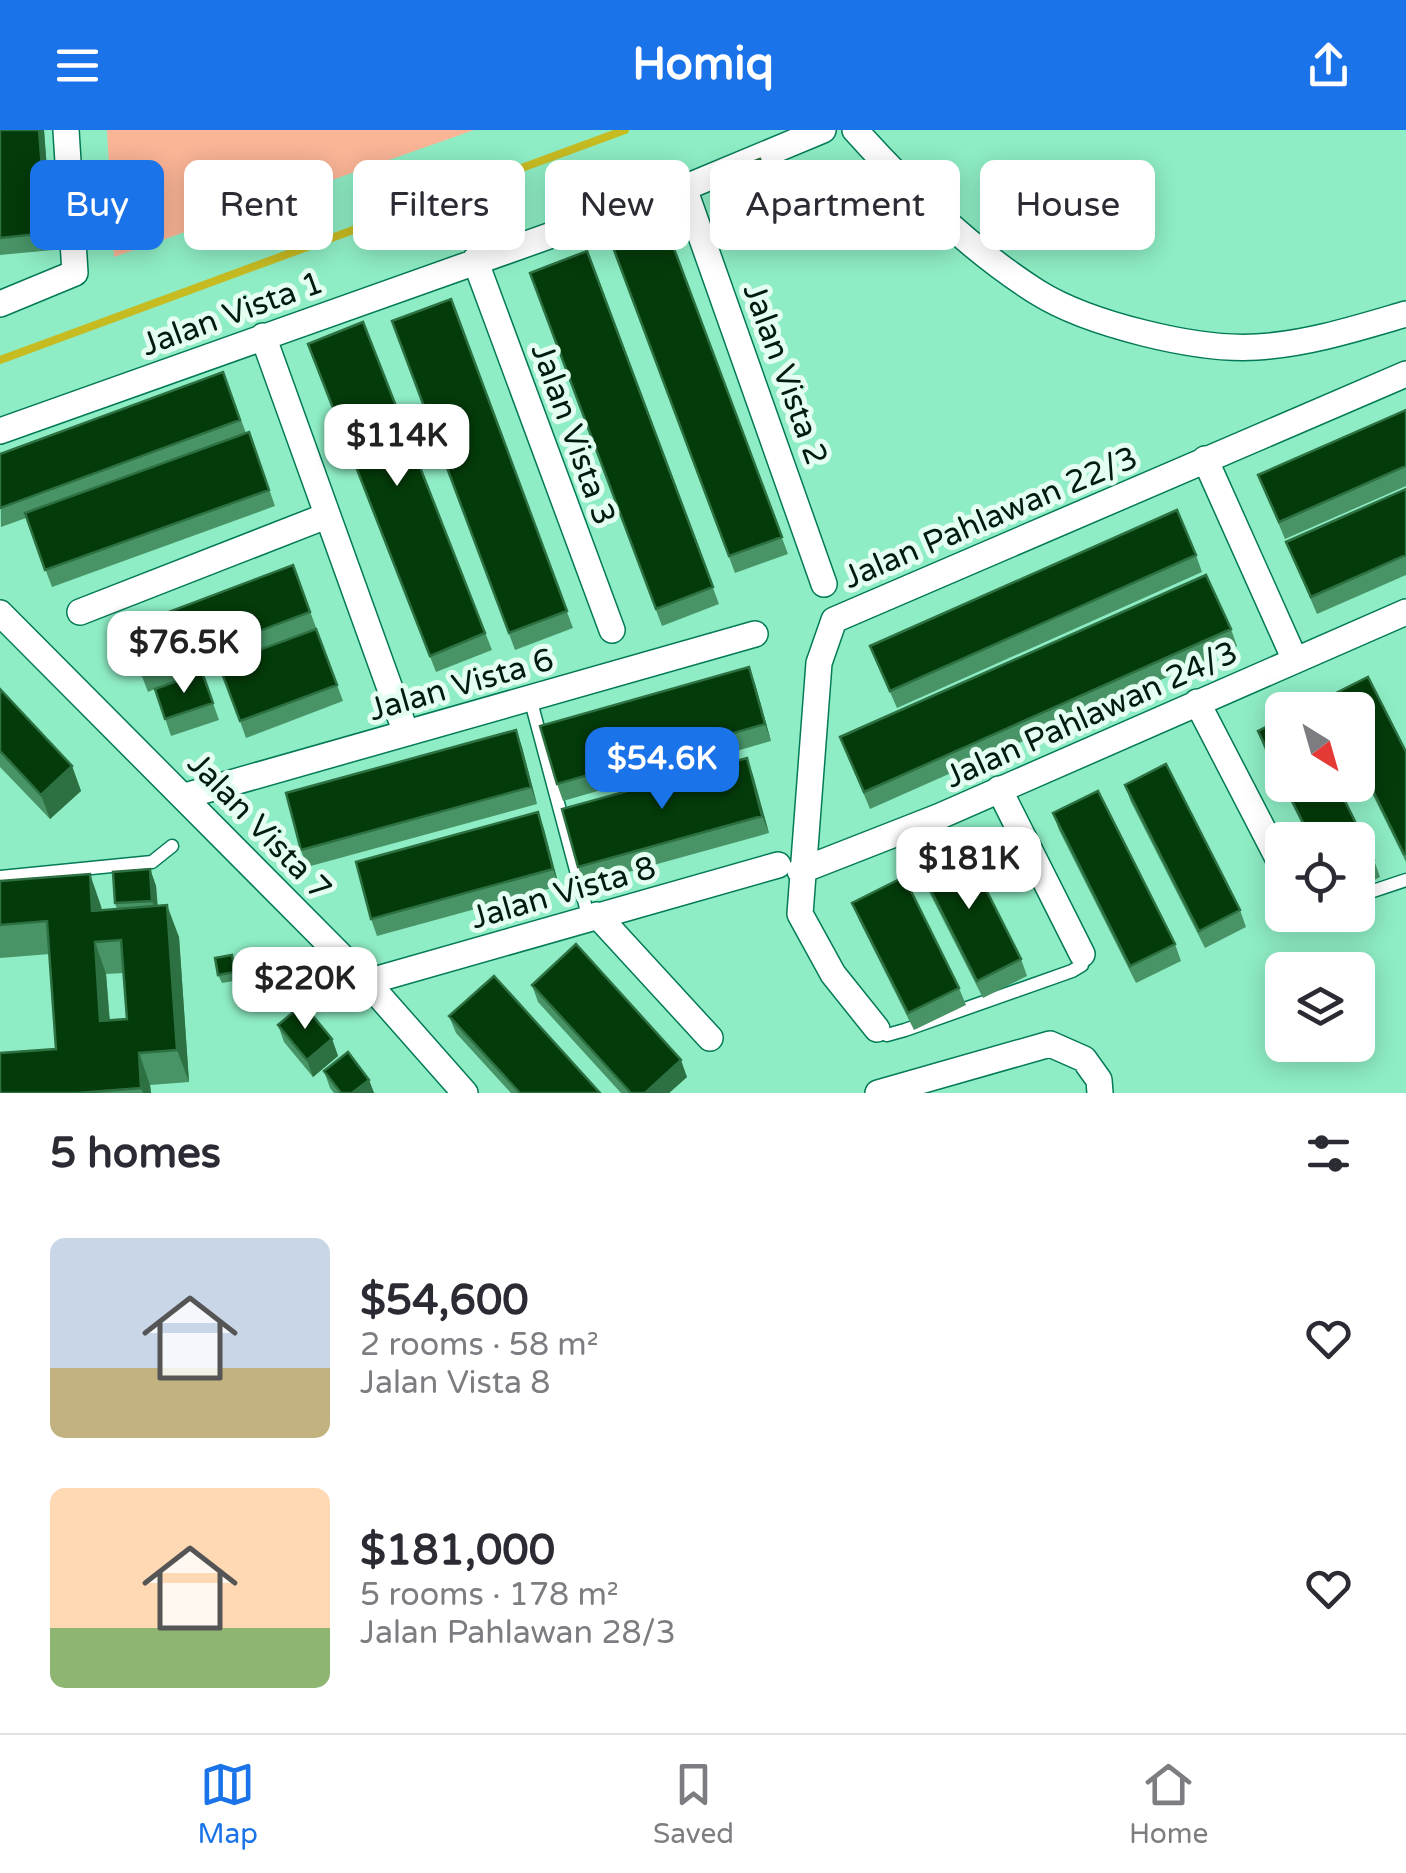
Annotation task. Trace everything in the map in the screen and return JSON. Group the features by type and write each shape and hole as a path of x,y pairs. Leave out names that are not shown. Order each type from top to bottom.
{"street":[{"path":"0,304 75,273 66,130"},
{"name":"Jalan Vista 1","path":"690,186 824,130"},
{"path":"855,130 911,192 1038,293 1120,326 1190,344 1256,347 1309,340 1406,314"},
{"name":"Jalan Vista 2","path":"690,205 824,584"},
{"name":"Jalan Vista 1","path":"0,431 545,236"},
{"name":"Jalan Vista 3","path":"475,260 612,630"},
{"path":"263,336 406,733"},
{"name":"Jalan Pahlawan 22/3","path":"877,1029 833,974 800,914 789,868 820,663 834,620 1406,374"},
{"path":"1205,459 1295,660"},
{"path":"80,612 326,516"},
{"name":"Jalan Vista 7","path":"0,613 186,796 366,982 465,1093"},
{"name":"Jalan Pahlawan 24/3","path":"789,868 999,789 1295,660 1402,622"},
{"name":"Jalan Vista 6","path":"186,796 755,634"},
{"path":"1197,702 1265,833"},
{"path":"999,789 1082,954"},
{"name":"Jalan Vista 8","path":"366,982 593,917 789,868"},
{"path":"593,917 710,1038"},
{"path":"878,1093 1050,1044 1084,1058 1099,1080 1100,1093"}],"lane":[{"path":"530,698 593,917"},
{"path":"0,877 152,862 172,846"},
{"path":"1375,890 1406,880"},
{"path":"877,1029 886,1034 905,1030 1072,971 1082,965 1082,954"}],"shaded area":[{"path":"107,130 474,130 389,160 353,160 353,173 333,180 333,160 184,160 184,232 164,239 164,160 109,160"},
{"path":"114,250 134,250 114,257"}],"building":[{"path":"0,130 39,130 41,160 30,160 30,235 0,238"},
{"path":"614,250 674,250 782,537 729,556"},
{"path":"587,251 713,587 656,609 530,273"},
{"path":"451,299 567,611 509,633 392,321"},
{"path":"363,322 485,633 430,656 308,344"},
{"path":"223,372 240,420 0,508 0,454"},
{"path":"1406,410 1406,466 1279,522 1258,475"},
{"path":"249,432 269,490 45,570 25,513"},
{"path":"1406,489 1406,555 1311,597 1286,542"},
{"path":"1177,510 1196,555 890,691 870,646"},
{"path":"293,565 310,612 142,675 124,629"},
{"path":"1206,575 1231,629 864,792 840,737"},
{"path":"316,629 337,685 240,721 219,665"},
{"path":"749,667 765,724 557,784 540,726"},
{"path":"202,672 213,703 165,719 155,689"},
{"path":"1368,677 1406,752 1406,854 1375,795 1375,692 1338,692"},
{"path":"0,689 72,766 41,795 0,751"},
{"path":"1265,728 1265,746 1258,731"},
{"path":"516,730 531,787 301,850 286,793"},
{"path":"747,758 762,816 578,867 562,809"},
{"path":"1166,764 1240,910 1199,931 1125,785"},
{"path":"1098,791 1175,944 1130,966 1053,813"},
{"path":"1293,802 1345,802 1355,822 1303,822"},
{"path":"538,812 553,869 371,919 356,862"},
{"path":"962,842 1021,959 977,981 918,865"},
{"path":"150,869 152,901 115,903 113,872"},
{"path":"90,874 92,911 167,905 177,1050 139,1053 141,1088 0,1093 0,1053 56,1049 47,921 0,925 0,881","holes":["121,940 127,1019 100,1021 95,942"]},
{"path":"904,877 959,988 908,1013 852,903"},
{"path":"576,944 681,1060 645,1093 631,1093 532,985"},
{"path":"232,955 235,972 218,975 215,958"},
{"path":"494,976 600,1093 520,1093 449,1016"},
{"path":"303,1004 332,1039 307,1060 278,1025"},
{"path":"348,1052 369,1080 352,1093 341,1093 324,1071"}],"waterway":[{"path":"0,360 625,130"}]}
